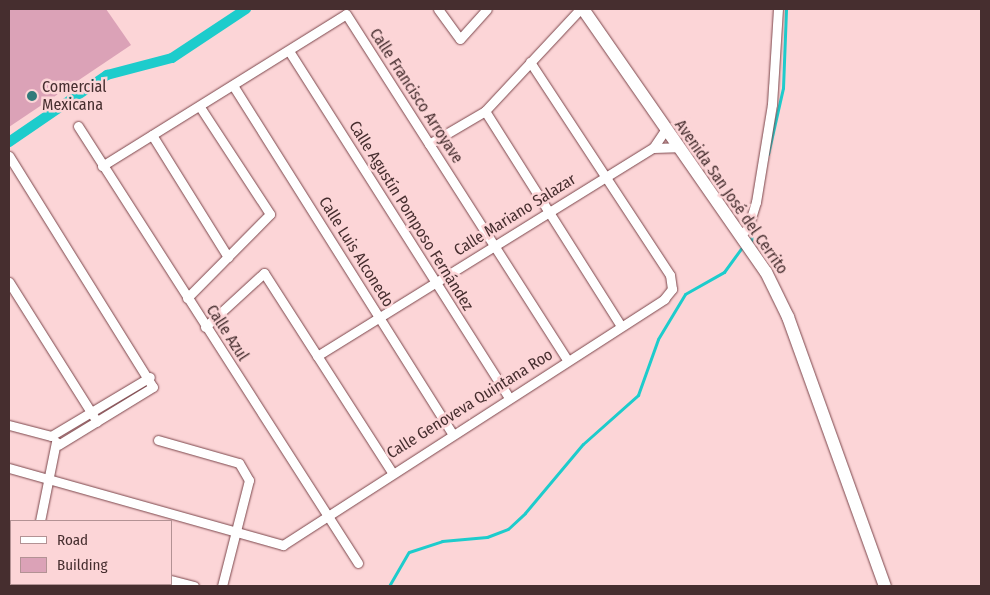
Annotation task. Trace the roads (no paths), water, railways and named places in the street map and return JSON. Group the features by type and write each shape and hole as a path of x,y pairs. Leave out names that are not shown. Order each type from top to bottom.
{"street":[{"path":"438,9 460,39 487,9"},
{"path":"429,144 485,111 582,9"},
{"name":"Avenida San José del Cerrito","path":"582,9 766,272 788,317 885,586"},
{"path":"740,235 748,228 756,202 772,104 778,9"},
{"name":"Calle Francisco Arroyave","path":"102,166 234,86 346,14 567,360"},
{"name":"Calle Agustín Pomposo Fernández","path":"289,51 509,398"},
{"path":"530,62 606,177"},
{"name":"Calle Luis Alconedo","path":"234,86 452,434"},
{"path":"187,298 270,214 200,107"},
{"path":"485,111 621,326"},
{"name":"Calle Azul","path":"78,126 326,516 358,562"},
{"name":"Calle Mariano Salazar","path":"317,356 653,148 665,130"},
{"path":"152,135 228,257"},
{"name":"Calle Mariano Salazar","path":"653,148 677,147"},
{"path":"9,156 150,377 150,392 58,445 40,520"},
{"name":"Calle Genoveva Quintana Roo","path":"236,532 283,545 392,472 621,326 672,289 670,275 606,177"},
{"path":"205,327 264,273 392,472"},
{"path":"9,282 97,422"},
{"path":"51,436 150,377"},
{"path":"9,425 51,436 58,445"},
{"path":"158,440 239,463 250,480 222,586"},
{"path":"9,468 236,532"},
{"path":"172,580 194,586"}],"waterway":[{"path":"9,142 107,75 172,58 246,9"},
{"path":"768,154 783,88 786,9"},
{"path":"751,241 754,223"},
{"path":"389,586 409,552 442,541 487,537 508,529 525,513 583,444 638,395 658,339 685,294 724,272 741,249"}],"place":[{"name":"Comercial Mexicana","path":"32,96"}]}
